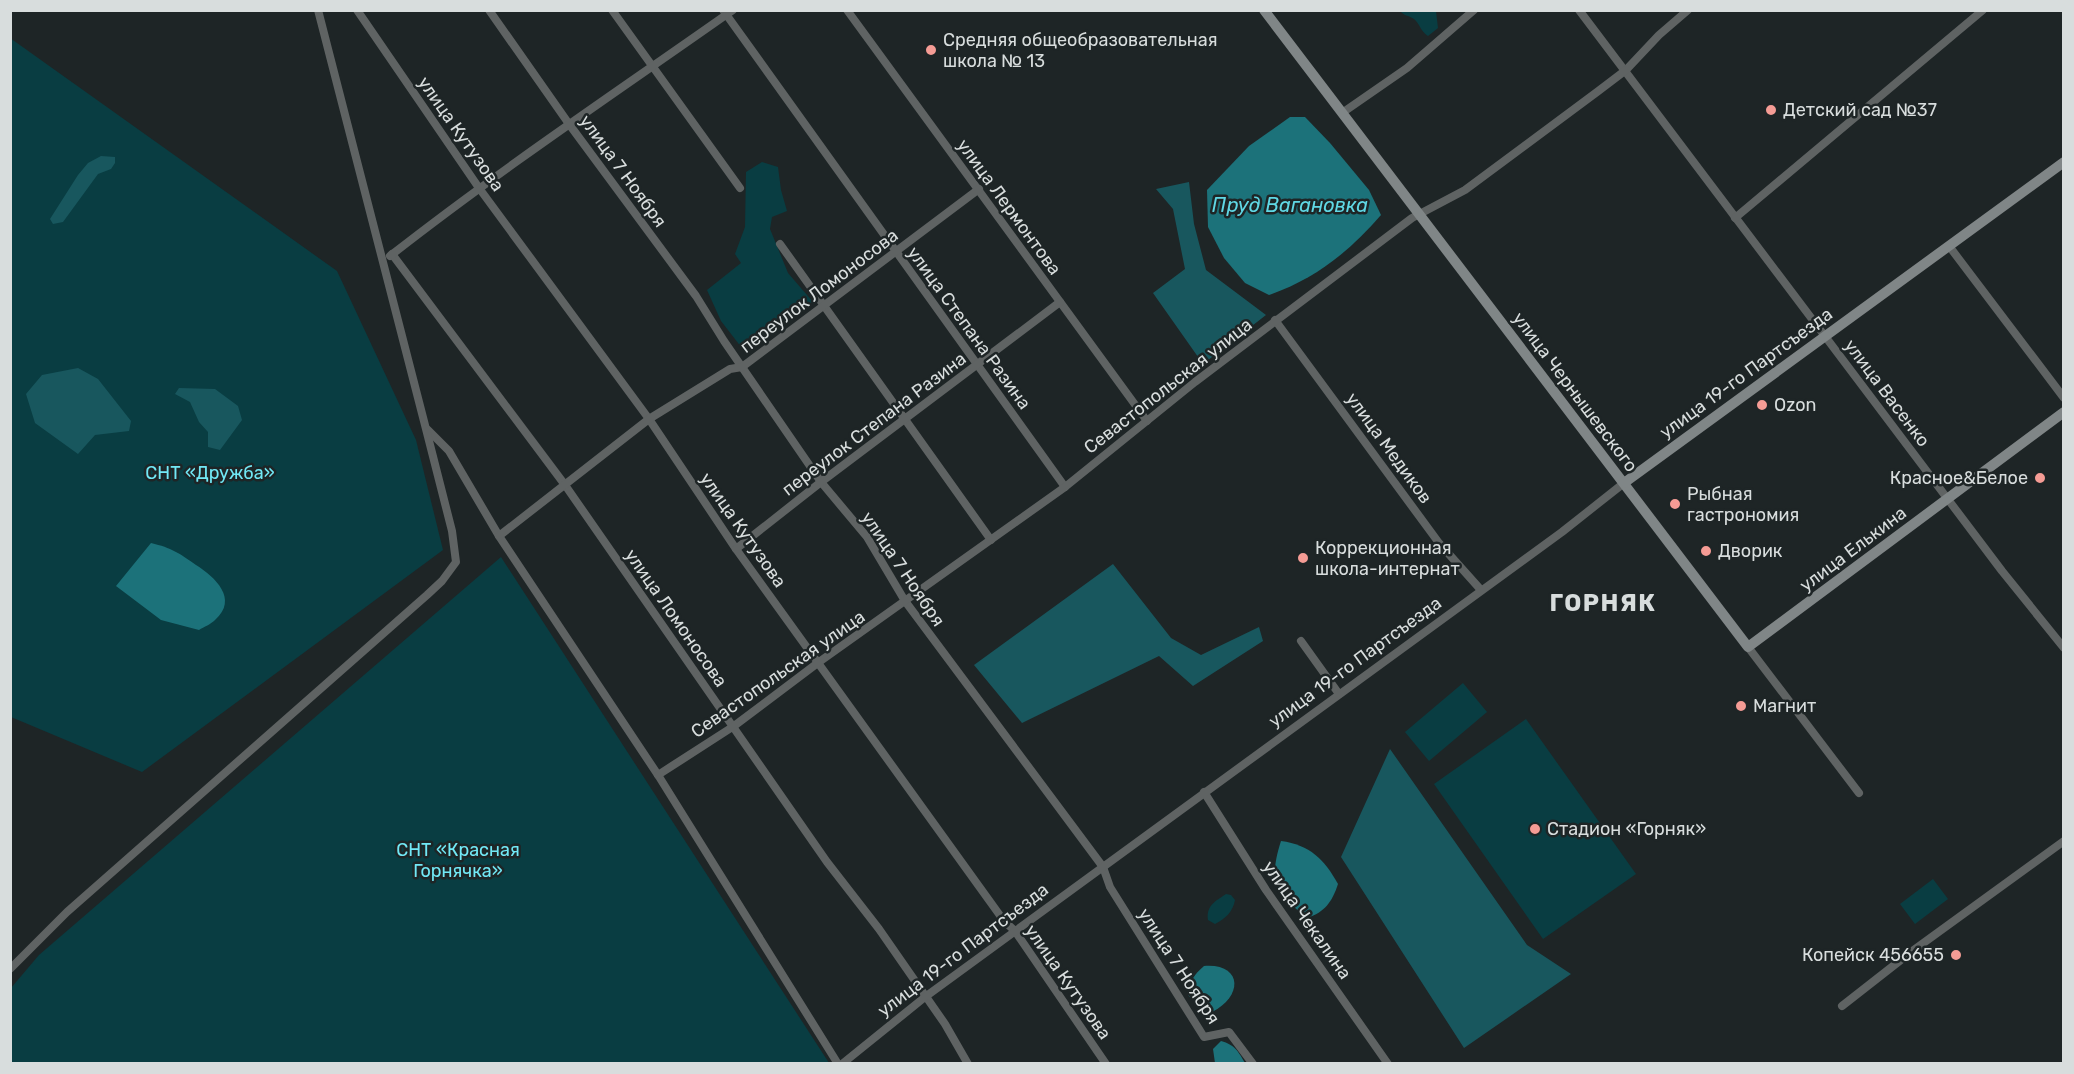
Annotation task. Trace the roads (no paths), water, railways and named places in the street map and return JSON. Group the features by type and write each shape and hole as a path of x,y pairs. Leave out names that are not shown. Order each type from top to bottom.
{"street":[{"path":"10,969 68,912 428,595 456,562 452,531 318,10"},
{"name":"улица Кутузова","path":"357,10 479,188 650,419 736,549 1004,921 1015,931 1106,1064"},
{"name":"улица 7 Ноября","path":"489,10 569,124 696,296 821,482 867,537 905,602 1103,867 1110,887 1204,1037 1229,1032 1253,1064"},
{"path":"612,10 740,188"},
{"name":"улица Лермонтова","path":"848,10 1147,421"},
{"name":"улица Чернышевского","path":"1264,10 1859,793"},
{"path":"1342,113 1407,68 1474,10"},
{"name":"улица Васенко","path":"1579,10 2064,648"},
{"name":"Севастопольская улица","path":"658,775 734,726 819,662 1065,487 1275,320 1418,214 1465,190 1626,70 1659,35 1688,10"},
{"path":"1735,218 1983,10"},
{"path":"383,262 479,188 728,12"},
{"name":"улица Степана Разина","path":"728,12 896,252 1065,487"},
{"name":"улица 19-го Партсъезда","path":"840,1064 1015,931 2064,162"},
{"name":"переулок Ломоносова","path":"500,536 650,419 730,369 742,367 979,189"},
{"path":"780,244 991,540"},
{"path":"1949,246 2064,398"},
{"name":"улица Ломоносова","path":"392,254 565,485 827,862 879,929 926,997 968,1064"},
{"name":"переулок Степана Разина","path":"736,549 1060,302"},
{"name":"улица Медиков","path":"1275,320 1439,543 1481,590"},
{"name":"улица Елькина","path":"1749,647 2064,412"},
{"path":"426,429 449,451 500,536 658,775 840,1064"},
{"path":"1301,641 1339,694"},
{"name":"улица Чекалина","path":"1204,792 1266,891 1388,1064"},
{"path":"1842,1006 1911,952 2064,841"}],"water":[{"name":"Пруд Вагановка","path":"1290,117 1305,117 1330,143 1369,190 1381,215 1330,263 1301,281 1269,295 1245,283 1224,258 1208,227 1207,190 1249,146"},
{"path":"151,543 180,554 217,582 225,597 225,604 222,612 213,621 199,630 161,620 116,586"},
{"path":"1281,841 1300,846 1315,855 1327,867 1338,884 1327,906 1319,913 1307,918 1282,893 1275,876"},
{"path":"1204,966 1217,966 1226,970 1232,975 1234,982 1234,990 1230,998 1212,1012 1197,1004 1188,995 1193,979"},
{"path":"1221,1041 1236,1049 1245,1063 1215,1063 1213,1049"}],"place":[{"name":"Средняя общеобразовательная школа № 13","path":"931,50"},
{"name":"Детский сад №37","path":"1771,110"},
{"name":"Ozon","path":"1762,405"},
{"name":"Красное&Белое","path":"2040,478"},
{"name":"Рыбная гастрономия","path":"1675,504"},
{"name":"Дворик","path":"1706,551"},
{"name":"Коррекционная школа-интернат","path":"1303,558"},
{"name":"Магнит","path":"1741,706"},
{"name":"Стадион «Горняк»","path":"1535,829"},
{"name":"Копейск 456655","path":"1956,955"}],"district":[{"name":"ГОРНЯК","path":"1603,603"}],"park label":[{"name":"СНТ «Дружба»","path":"210,473"},
{"name":"СНТ «Красная Горнячка»","path":"458,860"}]}
